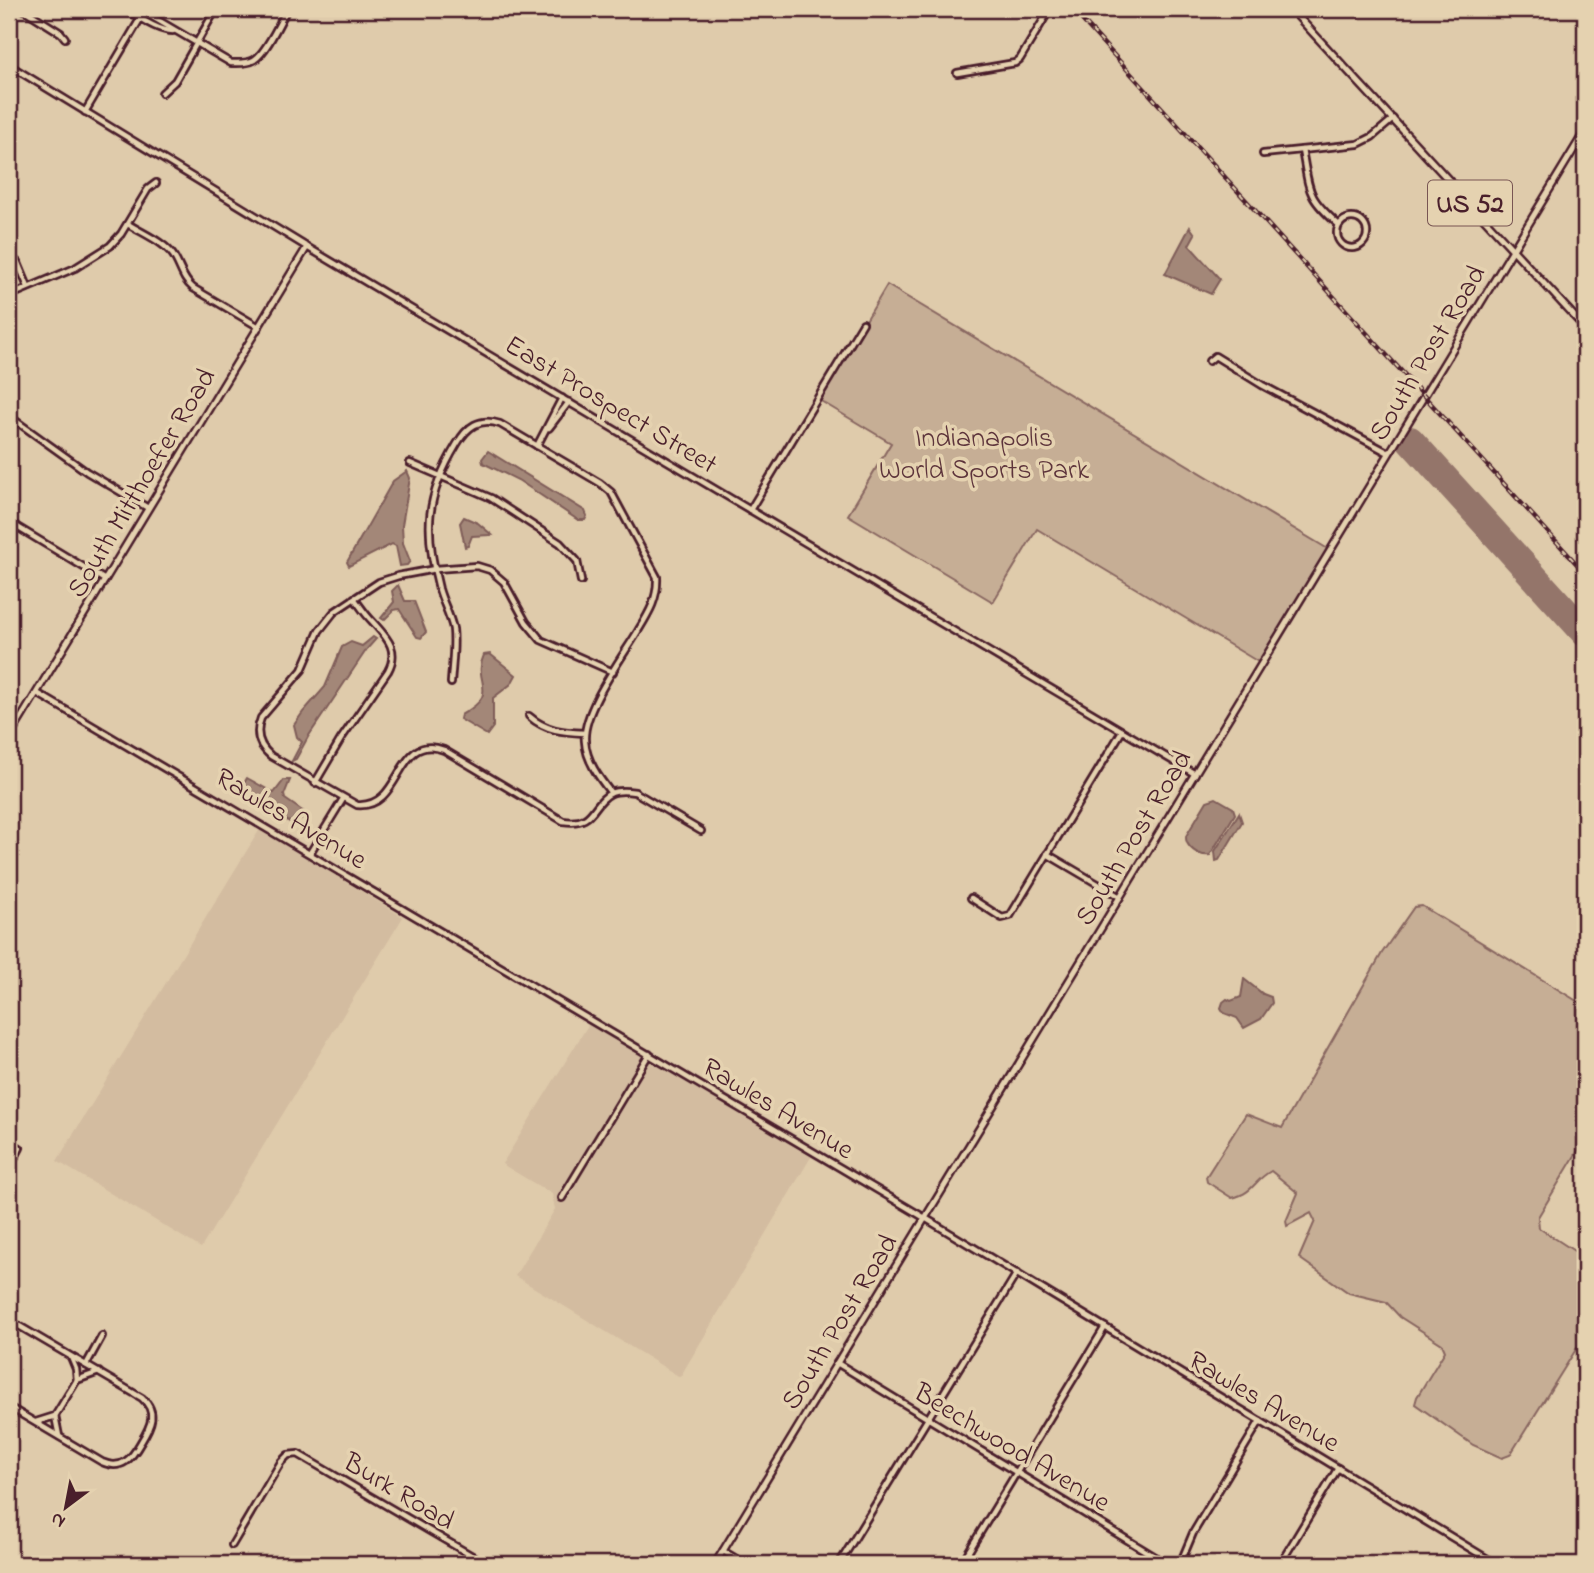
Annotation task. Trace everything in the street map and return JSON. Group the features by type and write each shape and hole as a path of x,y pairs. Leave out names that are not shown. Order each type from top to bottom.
{"main road":[{"name":"US 52","path":"1291,9 1585,328"},
{"name":"South Post Road","path":"715,1564 1585,131"},
{"name":"South Mitthoefer Road","path":"9,738 307,247"}],"street":[{"path":"23,9 65,38"},
{"path":"127,9 142,12 166,31 175,31 232,63 255,60 287,9"},
{"path":"162,93 175,81 216,9"},
{"path":"957,73 1014,64 1020,59 1050,9"},
{"path":"85,112 142,12"},
{"name":"East Prospect Street","path":"9,65 307,247 1195,774"},
{"path":"1263,154 1358,144 1369,139 1393,119"},
{"path":"1303,150 1311,194 1318,206 1339,225"},
{"path":"9,296 61,275 102,252 116,240 148,189 156,183"},
{"path":"1349,218 1361,221 1367,231 1363,243 1355,247 1343,245 1337,234 1339,225 1349,218"},
{"path":"127,224 169,250 185,280 193,288 259,327"},
{"path":"9,254 18,263 28,287"},
{"path":"750,510 863,323"},
{"path":"1209,361 1215,356 1389,453"},
{"path":"537,446 562,398"},
{"path":"548,428 569,402"},
{"path":"9,416 90,473 148,508"},
{"path":"451,683 453,631 435,569 429,518 431,502 439,475 465,431 484,421 500,424 611,492 657,577 653,606 594,705 585,725 586,749 591,763 611,793"},
{"path":"410,463 491,498 561,544 577,561 581,581"},
{"path":"9,522 105,580"},
{"path":"9,538 16,526"},
{"path":"614,672 541,640 526,621 504,582 490,570 477,566 435,569 386,579 331,614 321,626 302,670 262,716 258,738 271,756 343,799 361,806 377,802 385,796 410,755 432,747 444,750 565,822 588,818 611,793 635,792 701,831"},
{"path":"315,782 393,660 388,638 354,598"},
{"name":"Rawles Avenue","path":"37,693 925,1217 1496,1564"},
{"path":"529,716 540,726 550,730 585,733"},
{"path":"971,898 1002,918 1010,915 1122,731"},
{"path":"310,853 343,799"},
{"path":"1047,853 1120,897"},
{"path":"562,1198 649,1054"},
{"path":"9,1140 20,1148 9,1169"},
{"path":"839,1564 1017,1273"},
{"path":"9,1320 142,1398 150,1407 152,1420 142,1442 127,1462 109,1465 9,1407"},
{"path":"961,1564 1105,1327"},
{"path":"86,1365 102,1336"},
{"path":"59,1437 55,1416 77,1380 71,1357"},
{"name":"Beechwood Avenue","path":"837,1363 1167,1564"},
{"path":"77,1380 99,1372"},
{"path":"34,1422 55,1416"},
{"path":"1180,1564 1193,1533 1260,1421"},
{"name":"Burk Road","path":"232,1545 281,1462 293,1454 304,1457 486,1564"},
{"path":"1280,1564 1338,1468"},
{"path":"723,1551 745,1564"}],"shaded area":[{"path":"1190,227 1195,234 1189,245 1220,279 1211,294 1165,274"},
{"path":"488,451 585,511 585,520 578,520 518,480 483,463 482,459"},
{"path":"407,471 410,478 402,525 403,543 410,561 407,565 400,566 396,546 392,544 349,566 347,562 393,481"},
{"path":"464,517 478,523 492,535 472,536 465,547 460,523"},
{"path":"398,585 405,601 414,601 426,632 421,638 417,637 399,609 394,610 384,620 381,618 394,602 392,591"},
{"path":"373,637 376,639 308,737 296,759 292,761 302,742 297,737 294,725 325,687 342,647 351,642 362,646"},
{"path":"490,654 516,675 511,684 493,698 493,727 487,735 460,719 461,715 480,700 483,693 481,664 484,655"},
{"path":"247,778 274,793 284,780 290,780 285,799 304,812 305,817 290,822 262,807 246,791 243,785"},
{"path":"1216,798 1233,808 1235,814 1210,855 1201,854 1190,847 1186,836 1207,801"},
{"path":"1239,813 1242,822 1216,861 1215,851"},
{"path":"260,829 403,917 201,1248 57,1161"},
{"path":"1244,979 1271,997 1272,1003 1261,1019 1244,1028 1237,1018 1224,1013 1221,1008 1227,999 1231,1001 1241,997"},
{"path":"590,1022 811,1157 680,1377 515,1276 555,1209 552,1194 502,1164"}],"green space":[{"name":"Indianapolis World Sports Park","path":"887,285 1328,549 1260,663 1037,529 993,602 848,515 891,443 819,400"},
{"path":"1422,906 1585,1006 1585,1139 1538,1217 1539,1228 1585,1258 1585,1335 1510,1455 1502,1458 1473,1445 1415,1404 1445,1351 1442,1344 1400,1317 1386,1302 1349,1293 1299,1258 1315,1221 1311,1213 1287,1226 1286,1221 1298,1193 1271,1171 1245,1193 1232,1198 1207,1182 1206,1177 1246,1114 1282,1128 1382,953 1414,907"}],"runway":[{"path":"1410,440 1585,633"}],"railway":[{"path":"1072,9 1585,573"}]}
